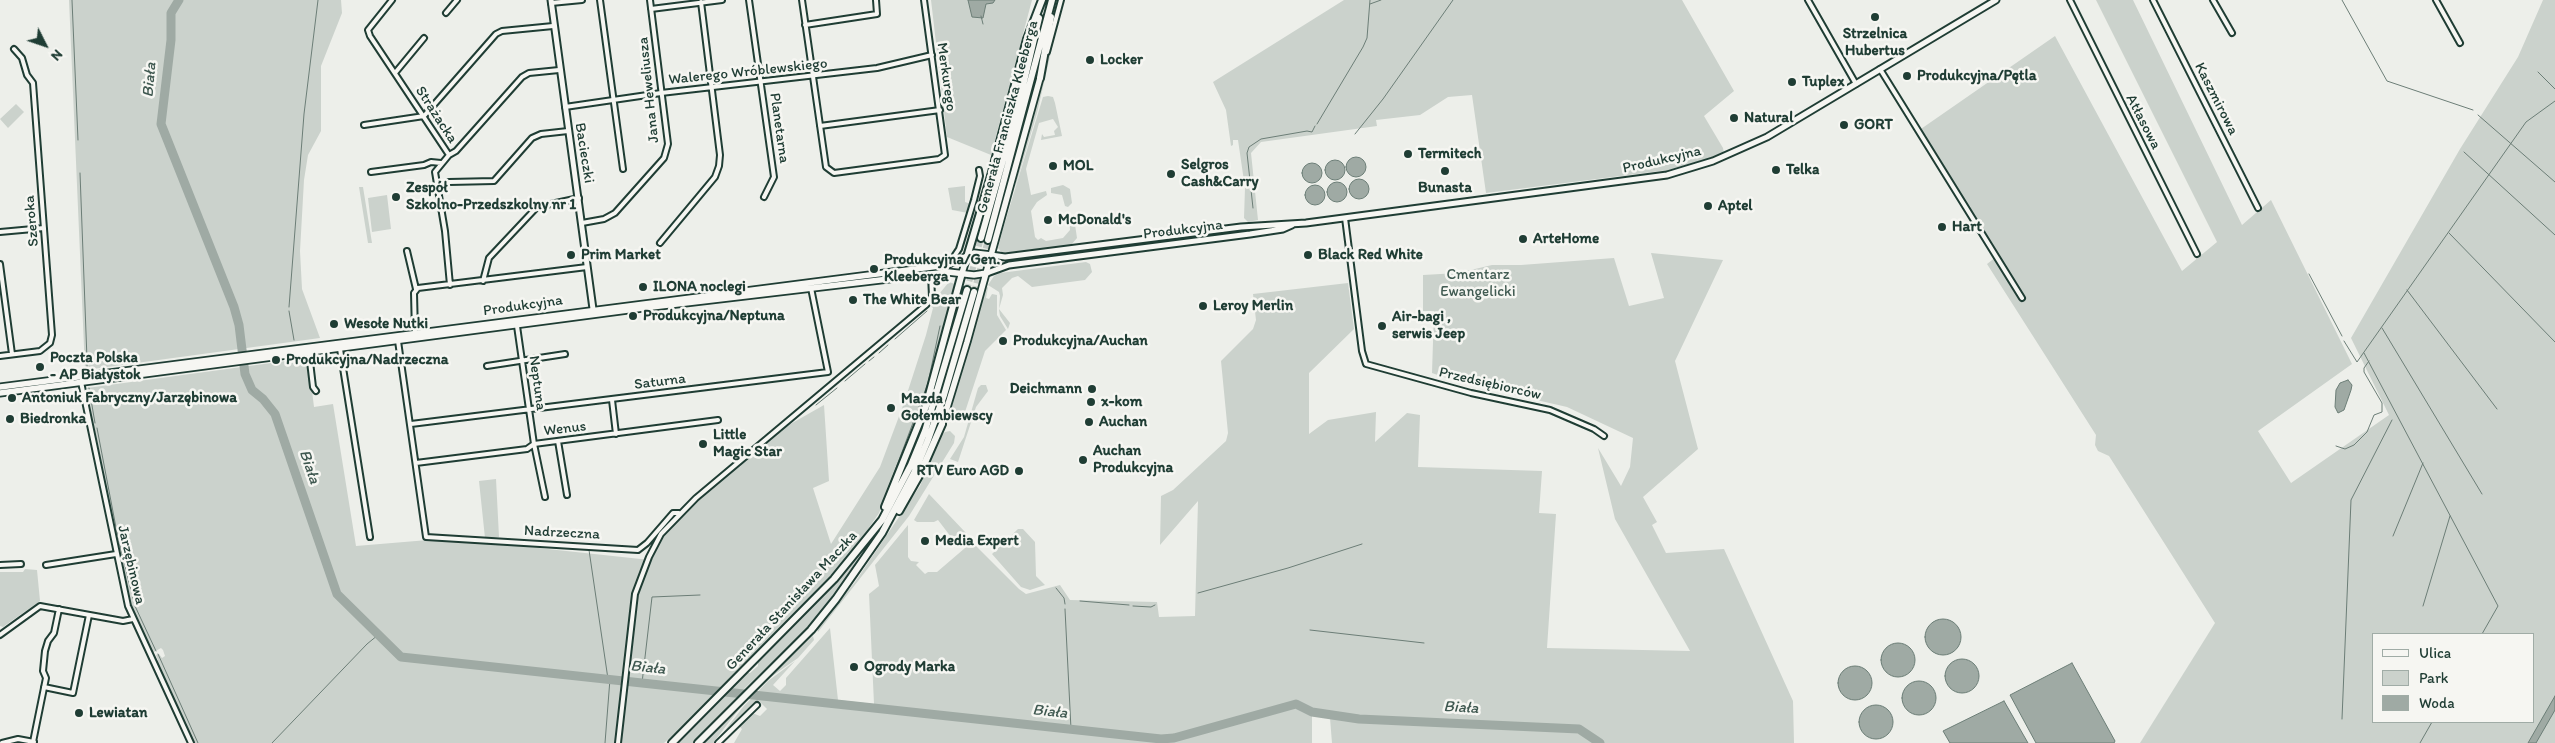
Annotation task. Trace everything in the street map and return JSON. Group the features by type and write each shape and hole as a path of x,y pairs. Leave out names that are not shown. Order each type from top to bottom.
{"highway":[{"name":"Generała Franciszka Kleeberga","path":"1042,0 1017,111 985,238 1053,0"},
{"path":"967,257 992,176 1027,38 1042,0"},
{"path":"1040,78 1053,0"},
{"path":"848,564 877,521 900,474 926,406 962,273"},
{"name":"Generała Stanisława Maczka","path":"672,743 848,564 882,520 911,465 938,391 970,291 928,440 898,505 871,551 836,600 811,630 698,743"},
{"path":"871,551 907,500 942,424"}],"main road":[{"path":"942,424 987,273 1040,78"},
{"path":"962,273 967,257 974,254 991,255"},
{"name":"Produkcyjna","path":"594,312 811,288 956,263 967,257"},
{"name":"Produkcyjna","path":"248,358 340,349 594,312 859,279 931,274 962,273 974,275 987,273"},
{"name":"Produkcyjna","path":"81,380 415,333 517,323"},
{"path":"0,387 81,380"},
{"path":"0,393 81,380"}],"street":[{"name":"Strażacka","path":"392,0 368,30 449,155 435,172 445,232 450,285"},
{"path":"446,13 458,0"},
{"path":"551,2 582,0"},
{"path":"600,0 623,169"},
{"name":"Jana Heweliusza","path":"582,223 604,218 615,213 664,158 668,144 660,93 650,0"},
{"path":"651,9 722,0"},
{"name":"Planetarna","path":"749,0 774,177 764,197"},
{"path":"802,0 820,126 940,110"},
{"path":"805,25 877,14 876,0"},
{"name":"Merkurego","path":"820,126 826,167 834,173 939,159 944,156 946,153 924,0"},
{"path":"1040,78 1061,0"},
{"path":"1808,0 1856,84"},
{"name":"Produkcyjna","path":"991,255 1005,257 1241,227 1345,218 1667,175 1702,165 1748,146 1996,0"},
{"name":"Atłasowa","path":"2070,0 2197,254"},
{"name":"Kaszmirowa","path":"2153,0 2258,208"},
{"path":"2213,0 2232,33"},
{"path":"2436,0 2460,43"},
{"name":"Bacieczki","path":"551,2 594,312"},
{"path":"660,243 715,177 719,166 720,155 701,2"},
{"path":"364,125 424,116 496,34 502,31 553,26"},
{"path":"395,73 424,38"},
{"name":"Szeroka","path":"0,356 40,351 50,343 52,335 33,83 22,58 14,49"},
{"name":"Walerego Wróblewskiego","path":"565,107 660,93 896,65 932,55"},
{"path":"1880,69 2022,298"},
{"path":"449,155 456,150 522,78 529,73 559,70"},
{"path":"449,182 494,181 532,138 540,134 568,131"},
{"path":"372,172 424,166 431,162 441,163"},
{"path":"956,263 955,255 959,249 974,200 980,176 979,170"},
{"path":"483,281 488,258 537,207 579,198"},
{"name":"Przedsiębiorców","path":"1345,218 1363,357 1366,364 1471,393 1550,410 1594,429 1604,436"},
{"name":"Produkcyjna","path":"987,273 1009,265 1283,229 1293,224"},
{"path":"1241,227 1241,235"},
{"path":"0,232 44,228"},
{"path":"407,251 416,289 415,333"},
{"path":"0,264 12,354"},
{"path":"416,289 587,267"},
{"path":"618,743 634,602 642,571 661,534 679,513 928,303 932,297 931,274"},
{"path":"811,288 828,372 834,382"},
{"name":"Neptuna","path":"517,323 534,444 545,497"},
{"path":"398,341 416,464"},
{"path":"340,349 370,537"},
{"path":"308,353 313,387 316,392"},
{"path":"487,366 566,354"},
{"name":"Saturna","path":"410,424 828,372"},
{"name":"Jarzębinowa","path":"81,380 116,554 133,619 191,743"},
{"path":"612,400 616,434"},
{"name":"Wenus","path":"416,464 527,449 534,444 718,420"},
{"path":"558,441 567,495"},
{"name":"Nadrzeczna","path":"416,464 426,537 638,550 647,543 673,513 676,511 679,513"},
{"path":"46,565 116,554"},
{"path":"0,565 21,564"},
{"path":"0,635 40,606 123,621 133,619"},
{"path":"2,743 18,740 35,743 46,678 43,666 45,651 48,641 54,632 59,609"},
{"path":"44,687 73,692 89,615"},
{"path":"718,743 757,705"}],"green space":[{"path":"69,0 341,0 342,13 321,66 321,131 308,155 304,180 300,251 302,289 320,338 85,370"},
{"path":"931,0 1032,0 991,155 947,137"},
{"path":"1063,0 1037,113 1015,188 1017,175"},
{"path":"1344,0 1682,0 1734,91 1704,116 1723,148 1724,154 1668,170 1486,193 1472,95 1448,97 1420,115 1376,120 1377,126 1261,142 1251,153 1258,220 1248,222 1244,218 1245,188 1238,140 1233,140 1233,145 1231,146 1226,110 1213,82"},
{"path":"2096,0 2133,0 2242,225 2271,200 2352,364 2258,431 2291,483 2389,415 2351,338 2460,149 2518,57 2543,0 2555,0 2555,743 2140,743 2215,623 2109,456 2098,451 2095,445 2096,435 1987,264 1996,257 1918,131 2055,36 2182,271 2217,242"},
{"path":"1043,97 1053,97 1062,136 1041,140 1042,134 1044,137 1055,135 1054,131 1058,127 1053,119 1039,123 1026,169 1031,195 1046,191 1047,195 1037,202 1031,211 1035,237 1038,240 1041,238 1046,241 1063,238 1070,230 1069,215 1074,218 1077,238 1071,245 1002,253 998,248 1003,229"},
{"path":"16,104 24,112 8,128 0,119"},
{"path":"1063,185 1070,189 1072,203 1068,207 1065,206 1062,195 1051,193 1051,188"},
{"path":"965,186 965,202 971,204 968,213 952,210 948,188"},
{"path":"359,187 363,187 372,243 368,243"},
{"path":"387,195 391,229 372,232 368,198"},
{"name":"Cmentarz Ewangelicki","path":"1651,253 1723,260 1675,361 1698,449 1643,497 1657,522 1652,525 1666,553 1724,549 1793,701 1794,743 1332,743 1330,718 1312,716 1312,743 734,743 742,729 739,726 752,713 760,716 767,709 759,701 715,743 743,707 768,681 795,661 773,685 780,691 786,685 786,678 830,628 838,700 874,704 869,594 879,586 875,565 908,525 908,557 911,561 919,562 916,565 925,574 937,572 972,542 1026,594 1060,585 1070,600 1157,602 1159,617 1195,616 1198,501 1160,545 1161,496 1173,490 1226,441 1228,433 1221,361 1253,329 1256,320 1253,294 1348,283 1354,329 1309,373 1309,434 1328,420 1376,412 1375,442 1407,413 1420,415 1418,467 1542,471 1539,513 1556,514 1547,648 1690,651 1615,519 1598,448 1621,486 1630,467 1633,438 1567,407 1458,382 1432,373 1434,311 1423,311 1423,275 1458,273 1492,265 1521,265 1614,258 1629,306 1664,298"},
{"path":"1086,262 1090,264 1092,272 1085,280 1032,287 1018,276 1012,278 1002,288 1003,295 999,309 999,292 988,285 994,276 1000,273"},
{"path":"949,282 955,284 944,322 944,336 921,412 879,513 860,541 832,574 764,646 711,697 697,714 664,743 194,743 156,661 158,660 156,655 159,654 162,658 165,656 163,650 161,648 152,653 130,604 85,393 87,393 87,388 308,358 314,407 333,404 356,546 428,540 492,543 650,560 667,531 688,509 787,426 824,405 829,481 813,488 831,544 880,467 904,403 926,335 933,308 930,305"},
{"path":"988,287 986,298 989,299 992,294 997,295 997,315 1006,330 985,351 964,415 960,421 955,422 950,419 949,413 986,288"},
{"path":"999,309 1010,323 1008,329 1000,316"},
{"path":"981,385 986,385 988,391 976,407 958,462 950,459 964,437 978,388"},
{"path":"950,431 955,436 954,443 909,516 818,632 817,629 855,582 920,486 940,437 945,432"},
{"path":"496,479 499,537 485,538 479,481"},
{"path":"929,494 966,533 966,538 958,546 938,520 934,522 917,522 914,520"},
{"path":"886,519 844,582 803,633 746,687 694,743 677,743 746,673 750,673 758,666 758,661 840,578 865,549"},
{"path":"1018,529 1023,529 1035,542 1036,576 1045,585 1030,590 1021,587 992,554"},
{"path":"25,569 37,570 40,601 3,627 0,626 0,572 23,572"},
{"path":"813,636 814,640 798,658 768,679"},
{"path":"740,708 713,743 705,743 720,725"}],"water":[{"path":"968,0 995,0 993,3 986,4 983,18 972,17"},
{"path":"1356,157 1363,160 1366,167 1363,174 1356,177 1349,174 1346,167 1349,160"},
{"path":"1335,160 1342,163 1345,170 1342,177 1335,180 1328,177 1325,170 1328,163"},
{"path":"1312,163 1319,166 1322,173 1319,180 1312,183 1305,180 1302,173 1305,166"},
{"path":"1359,179 1366,182 1369,189 1366,196 1359,199 1352,196 1349,189 1352,182"},
{"path":"1337,182 1344,185 1347,192 1344,199 1337,202 1330,199 1327,192 1330,185"},
{"path":"1315,185 1322,188 1325,195 1322,202 1315,205 1308,202 1305,195 1308,188"},
{"path":"2348,380 2352,385 2351,390 2344,410 2338,413 2335,407 2336,390 2340,383"},
{"path":"1943,619 1956,624 1961,637 1956,650 1943,655 1930,650 1925,637 1930,624"},
{"path":"1898,643 1905,644 1910,648 1914,653 1914,667 1910,672 1905,676 1898,677 1891,676 1886,672 1882,667 1881,660 1882,653 1886,648 1891,644"},
{"path":"1962,659 1969,660 1974,664 1978,669 1978,683 1974,688 1969,692 1962,693 1955,692 1950,688 1946,683 1945,676 1946,669 1950,664 1955,660"},
{"path":"2072,663 2115,741 2114,743 2036,743 2010,695"},
{"path":"1855,666 1862,667 1867,671 1871,676 1871,690 1867,695 1862,699 1855,700 1848,699 1843,695 1839,690 1838,683 1839,676 1843,671 1848,667"},
{"path":"1919,681 1926,682 1931,686 1935,691 1935,705 1931,710 1926,714 1919,715 1912,714 1907,710 1903,705 1902,698 1903,691 1907,686 1912,682"},
{"path":"2555,696 2555,710 2536,743 2528,743"},
{"path":"2004,701 2028,743 1950,743 1943,731"},
{"path":"1876,705 1883,706 1888,710 1892,715 1892,729 1888,734 1883,738 1876,739 1869,738 1864,734 1860,729 1859,722 1860,715 1864,710 1869,706"}],"waterway":[{"path":"72,0 78,140"},
{"name":"Biała","path":"179,0 171,13 171,40 161,124 234,307 239,325 245,374 252,390 263,399 275,414 337,594 401,657 1161,739 1174,738 1296,704 1312,712 1359,719 1579,729 1600,743"},
{"path":"289,307 304,114 318,0"},
{"path":"1317,124 1367,38 1370,0"},
{"path":"1370,4 1381,0"},
{"path":"1355,134 1383,99 1453,0"},
{"path":"2342,0 2387,81 2473,110"},
{"path":"981,16 983,24"},
{"path":"2538,72 2555,89"},
{"path":"2344,341 2357,362 2526,122 2555,101"},
{"path":"2478,115 2555,182"},
{"path":"1253,208 1247,153 1249,147 1261,139 1307,131 1312,132 1315,126"},
{"path":"2464,152 2555,235"},
{"path":"80,173 87,359"},
{"path":"2449,233 2555,342"},
{"path":"2309,274 2342,336"},
{"path":"2407,290 2497,409"},
{"path":"289,311 294,340"},
{"path":"895,339 927,311"},
{"path":"882,505 928,383 940,326"},
{"path":"2382,328 2482,494"},
{"path":"879,353 888,345"},
{"path":"2364,353 2498,606 2483,633"},
{"path":"869,361 874,357"},
{"path":"2336,446 2345,449 2354,445 2367,432 2374,415 2382,412 2382,403 2364,372 2364,368 2369,361"},
{"path":"87,363 87,369"},
{"path":"845,381 865,364"},
{"path":"89,388 95,423"},
{"path":"816,405 837,388"},
{"path":"2342,719 2351,500 2392,420"},
{"path":"97,428 118,538 135,606 156,651"},
{"path":"2393,536 2423,463"},
{"path":"2423,606 2450,516"},
{"path":"1198,593 1288,568 1362,544"},
{"path":"589,550 608,679"},
{"path":"1056,588 1064,598 1065,604"},
{"path":"642,683 652,597 700,595"},
{"path":"1080,601 1129,605"},
{"path":"1133,606 1151,607 1155,605"},
{"path":"1065,609 1071,729"},
{"path":"1310,630 1424,643"},
{"path":"272,743 367,644 378,635"},
{"path":"158,654 198,743"},
{"path":"605,743 610,679"},
{"path":"2420,743 2431,723"}],"tunnel":[{"path":"967,290 981,238"},
{"path":"974,292 988,240"}],"place":[{"name":"Strzelnica Hubertus","path":"1875,17"},
{"name":"Locker","path":"1090,60"},
{"name":"Produkcyjna/Pętla","path":"1907,76"},
{"name":"Tuplex","path":"1792,82"},
{"name":"Natural","path":"1734,118"},
{"name":"GORT","path":"1844,125"},
{"name":"Termitech","path":"1408,154"},
{"name":"MOL","path":"1053,166"},
{"name":"Telka","path":"1776,170"},
{"name":"Bunasta","path":"1445,171"},
{"name":"Selgros Cash&Carry","path":"1171,174"},
{"name":"Zespół Szkolno-Przedszkolny nr 1","path":"396,197"},
{"name":"Aptel","path":"1708,206"},
{"name":"McDonald's","path":"1048,220"},
{"name":"Hart","path":"1942,227"},
{"name":"ArteHome","path":"1523,239"},
{"name":"Prim Market","path":"571,255"},
{"name":"Black Red White","path":"1308,255"},
{"name":"Produkcyjna/Gen. Kleeberga","path":"874,269"},
{"name":"ILONA noclegi","path":"643,287"},
{"name":"The White Bear","path":"853,300"},
{"name":"Leroy Merlin","path":"1203,306"},
{"name":"Produkcyjna/Neptuna","path":"633,316"},
{"name":"Wesołe Nutki","path":"334,324"},
{"name":"Air-bagi , serwis Jeep","path":"1382,326"},
{"name":"Produkcyjna/Auchan","path":"1003,341"},
{"name":"Produkcyjna/Nadrzeczna","path":"276,360"},
{"name":"Poczta Polska - AP Białystok","path":"40,367"},
{"name":"Deichmann","path":"1092,389"},
{"name":"Antoniuk Fabryczny/Jarzębinowa","path":"12,398"},
{"name":"x-kom","path":"1091,402"},
{"name":"Mazda Gołembiewscy","path":"891,408"},
{"name":"Biedronka","path":"10,419"},
{"name":"Auchan","path":"1089,422"},
{"name":"Little Magic Star","path":"703,444"},
{"name":"Auchan Produkcyjna","path":"1083,460"},
{"name":"RTV Euro AGD","path":"1019,471"},
{"name":"Media Expert","path":"925,541"},
{"name":"Ogrody Marka","path":"854,667"},
{"name":"Lewiatan","path":"79,713"}]}
